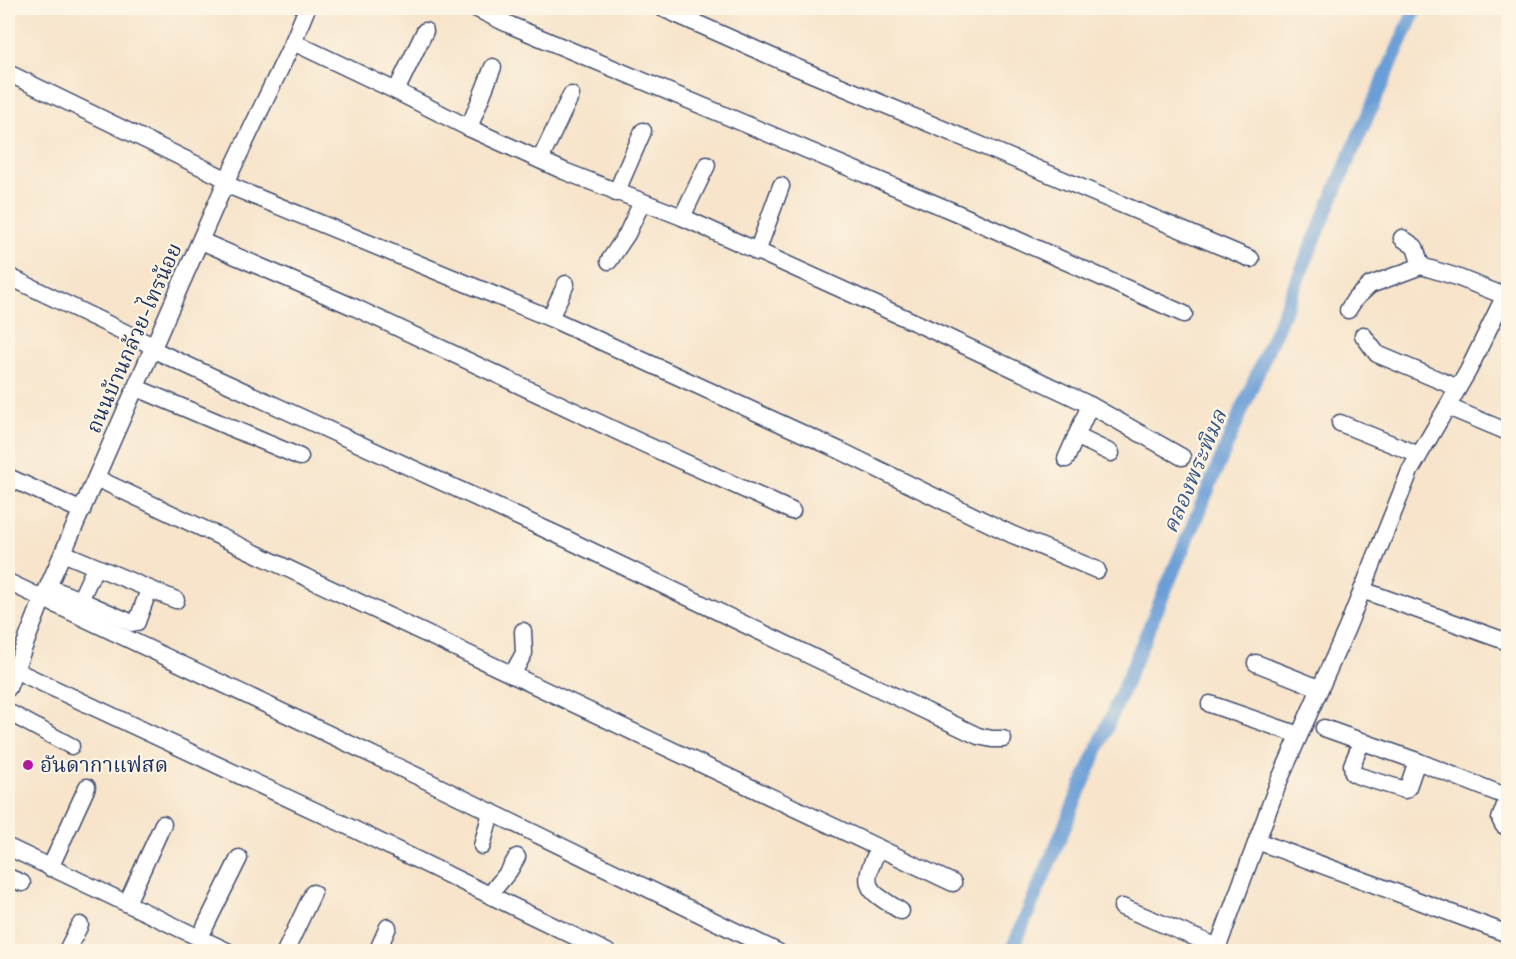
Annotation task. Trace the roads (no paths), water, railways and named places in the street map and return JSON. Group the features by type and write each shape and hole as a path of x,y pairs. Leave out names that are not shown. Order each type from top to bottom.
{"street":[{"name":"ถนนบ้านกล้วย-ไทรน้อย","path":"8,688 11,669 227,182 307,8"},
{"path":"475,8 731,119 957,213 1184,314"},
{"path":"662,8 814,75 1251,259"},
{"path":"396,91 425,31"},
{"path":"293,42 469,128 616,193 682,217 936,332 1090,405 1182,457"},
{"path":"469,128 493,67"},
{"path":"8,73 227,182 550,318 841,451 1011,534 1096,570"},
{"path":"540,160 571,95"},
{"path":"616,193 644,130"},
{"path":"682,217 707,165"},
{"path":"757,252 781,186"},
{"path":"609,261 627,234 642,202"},
{"path":"1402,238 1415,247 1421,266"},
{"path":"201,241 366,313 792,512"},
{"path":"1122,907 1217,949 1299,735 1362,590 1410,471 1448,407 1506,298 1454,276 1421,266 1370,285 1355,299 1348,310"},
{"path":"8,276 154,348 571,541 978,736 1003,739"},
{"path":"550,318 566,284"},
{"path":"1363,335 1377,354 1458,388"},
{"path":"137,388 300,457"},
{"path":"1065,459 1090,405"},
{"path":"1448,407 1509,432"},
{"path":"1340,423 1419,455"},
{"path":"1076,436 1111,453"},
{"path":"8,477 82,511"},
{"path":"96,478 953,883"},
{"path":"63,553 176,600"},
{"path":"80,600 95,568"},
{"path":"8,582 80,600 132,623 137,622 149,590"},
{"path":"1362,590 1509,642"},
{"path":"46,593 778,951"},
{"path":"512,675 524,653 523,631"},
{"path":"1256,663 1319,688"},
{"path":"11,669 607,951"},
{"path":"1210,704 1299,735"},
{"path":"8,712 71,746"},
{"path":"1324,728 1508,797 1500,819 1503,825 1509,828"},
{"path":"1362,741 1352,765 1353,773 1359,776 1405,790 1417,761"},
{"path":"50,868 87,787"},
{"path":"482,846 491,812"},
{"path":"127,903 163,824"},
{"path":"1257,841 1509,934"},
{"path":"8,847 229,951"},
{"path":"879,848 867,874 870,888 880,898 902,911"},
{"path":"490,894 517,857"},
{"path":"200,937 239,858"},
{"path":"285,951 313,893"},
{"path":"66,951 80,925"},
{"path":"377,951 388,927"}],"waterway":[{"name":"คลองพระพิมล","path":"1011,952 1359,135 1416,8"}],"place":[{"name":"อันดากาแฟสด","path":"28,765"}]}
